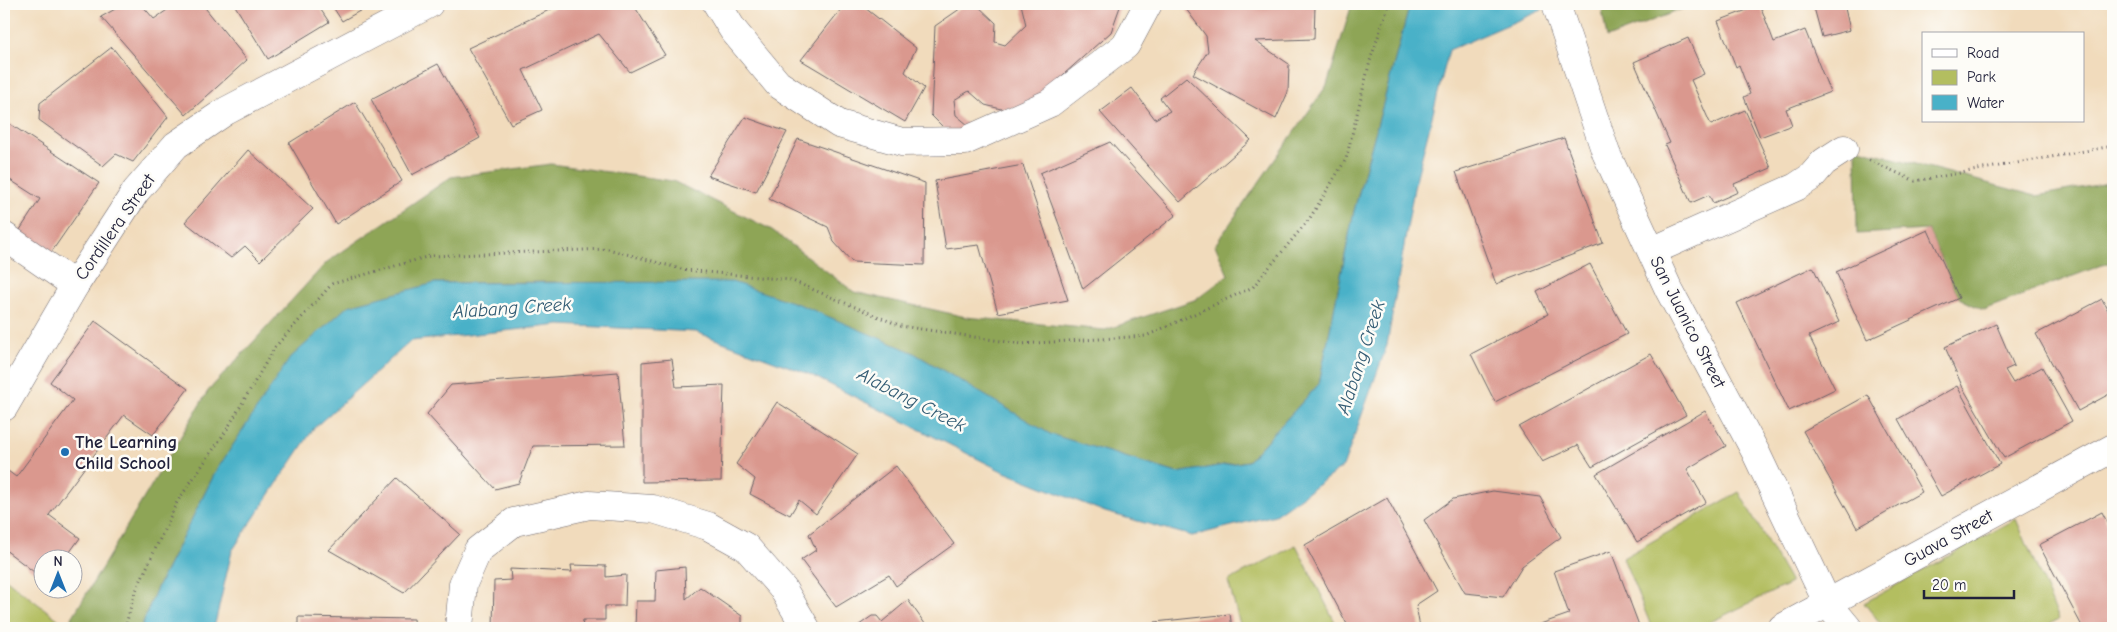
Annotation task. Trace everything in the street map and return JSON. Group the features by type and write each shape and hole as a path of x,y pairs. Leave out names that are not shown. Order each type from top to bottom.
{"street":[{"name":"Cordillera Street","path":"4,407 75,285 136,190 176,145 226,111 429,4"},
{"path":"717,4 733,30 778,84 839,124 902,142 965,141 1050,103 1126,45 1148,4"},
{"name":"San Juanico Street","path":"1556,4 1606,153 1669,290 1756,451 1828,604 1848,628"},
{"path":"1652,251 1796,187 1811,176 1824,162 1844,149"},
{"path":"4,236 75,285"},
{"name":"Guava Street","path":"1782,628 2113,448"},
{"path":"458,628 463,584 478,550 514,522 590,505 653,509 708,526 746,547 783,589 806,628"}],"path":[{"path":"125,628 134,595 177,502 226,431 275,347 332,284 430,256 608,249 685,270 790,280 901,326 1021,344 1146,336 1253,287 1310,218 1346,159 1370,61 1389,4"},
{"path":"1844,149 1915,180 2113,146"}],"green space":[{"path":"1352,4 1416,4 1408,12 1354,211 1319,384 1248,461 1177,473 1049,434 912,352 555,282 435,283 216,471 155,592 141,628 71,628 67,626 208,391 327,262 451,177 551,164 673,181 772,230 854,292 966,317 1105,330 1197,299 1228,275 1215,245 1327,85"},
{"path":"1601,4 1695,4 1607,38"},
{"path":"1856,148 2036,196 2113,182 2113,261 1983,310 1959,298 1928,230 1857,234"},
{"path":"1739,492 1791,583 1698,628 1652,628 1623,558"},
{"path":"2016,519 2059,619 2042,628 1884,628 1864,603"},
{"path":"1296,545 1338,628 1241,628 1228,581"},
{"path":"4,578 71,628 4,628"}],"water":[{"name":"Alabang Creek","path":"1416,4 1540,4 1542,10 1449,50 1414,188 1387,345 1343,467 1275,515 1192,536 1105,512 1002,471 809,374 696,332 560,325 411,341 314,428 232,551 214,628 141,628 155,592 216,471 290,358 348,306 435,283 732,282 801,305 912,352 1050,434 1177,473 1248,461 1319,384 1354,211 1408,12"}],"building":[{"path":"124,4 141,4 154,19 176,4 202,4 247,60 186,115 101,17"},
{"path":"234,4 317,4 329,22 268,59"},
{"path":"331,4 372,4 342,21"},
{"path":"562,4 633,4 665,55 630,72 599,34 523,70 542,110 511,124 468,48"},
{"path":"845,4 860,4 916,48 905,72 924,88 905,122 801,60"},
{"path":"967,4 976,4 996,23 995,42 1005,45 1026,25 1021,4 1121,4 1111,32 1026,108 1001,109 985,105 969,91 954,100 956,115 968,125 951,135 931,115 935,26"},
{"path":"1188,4 1305,4 1315,6 1314,39 1255,41 1289,64 1288,92 1276,119 1193,74 1208,51 1206,36 1186,9"},
{"path":"1813,4 1844,4 1850,30 1822,37"},
{"path":"1760,5 1774,42 1805,30 1830,92 1786,109 1792,125 1760,137 1744,97 1750,94 1739,65 1736,67 1718,21"},
{"path":"1688,38 1704,74 1691,80 1711,125 1745,110 1771,168 1734,184 1738,192 1713,203 1709,195 1691,203 1665,145 1670,143 1634,62"},
{"path":"112,47 168,117 133,162 116,154 103,166 39,120 40,103"},
{"path":"438,64 480,138 412,175 371,99"},
{"path":"1186,77 1251,140 1180,202 1100,112 1132,88 1155,119 1170,111 1160,98"},
{"path":"355,102 402,181 336,224 289,143"},
{"path":"745,117 787,132 756,192 708,176"},
{"path":"4,120 99,183 48,257 16,236 40,199 4,176"},
{"path":"1564,138 1603,243 1496,284 1456,172"},
{"path":"798,139 925,183 924,265 852,262 834,242 828,227 769,199"},
{"path":"1110,142 1176,215 1083,289 1040,173"},
{"path":"248,150 313,209 260,261 245,246 231,258 185,222"},
{"path":"1023,165 1068,300 998,313 979,245 946,249 935,181"},
{"path":"1928,230 1959,298 1867,340 1836,272"},
{"path":"1590,264 1627,334 1495,402 1471,354 1548,314 1537,292"},
{"path":"1813,267 1839,322 1809,336 1835,389 1789,411 1737,303"},
{"path":"2102,299 2113,320 2113,392 2078,411 2036,334"},
{"name":"The Learning Child School","path":"95,321 188,389 153,435 124,415 49,515 80,538 71,550 32,550 32,570 4,549 4,468 16,477 73,400 50,382"},
{"path":"1996,324 2014,366 2005,370 2013,383 2042,367 2072,421 2004,458 1963,388 1945,347"},
{"path":"1651,354 1686,415 1592,467 1578,445 1542,462 1519,427"},
{"path":"672,359 676,387 724,385 721,481 642,482 642,362"},
{"path":"618,372 625,445 533,446 519,483 495,489 427,414 451,385"},
{"path":"1957,386 2000,464 1941,496 1898,419"},
{"path":"1868,395 1922,492 1857,528 1803,431"},
{"path":"777,402 858,454 816,514 799,500 790,515 750,494 755,479 736,464"},
{"path":"1705,411 1726,446 1687,469 1706,502 1637,542 1596,474"},
{"path":"896,466 954,544 896,586 889,575 836,607 801,560 816,550 809,534"},
{"path":"397,478 460,534 404,593 329,550"},
{"path":"1493,491 1540,497 1561,537 1522,566 1503,597 1465,593 1424,520 1453,499"},
{"path":"1387,498 1437,591 1416,605 1420,628 1349,628 1305,545"},
{"path":"2102,512 2113,534 2113,625 2107,628 2083,628 2039,545"},
{"path":"1611,551 1640,628 1529,628 1569,614 1554,571"},
{"path":"571,565 606,566 606,577 626,575 625,606 605,606 605,620 583,620 582,628 493,628 494,581 511,580 510,569 572,572"},
{"path":"685,567 686,599 700,587 742,616 742,628 635,628 636,601 655,601 656,570"},
{"path":"908,600 928,628 855,628 872,616 877,616 882,622"},
{"path":"1230,614 1232,628 1156,628 1155,622"},
{"path":"298,617 414,619 415,628 298,628"}],"place":[{"name":"The Learning Child School","path":"65,452"}]}
